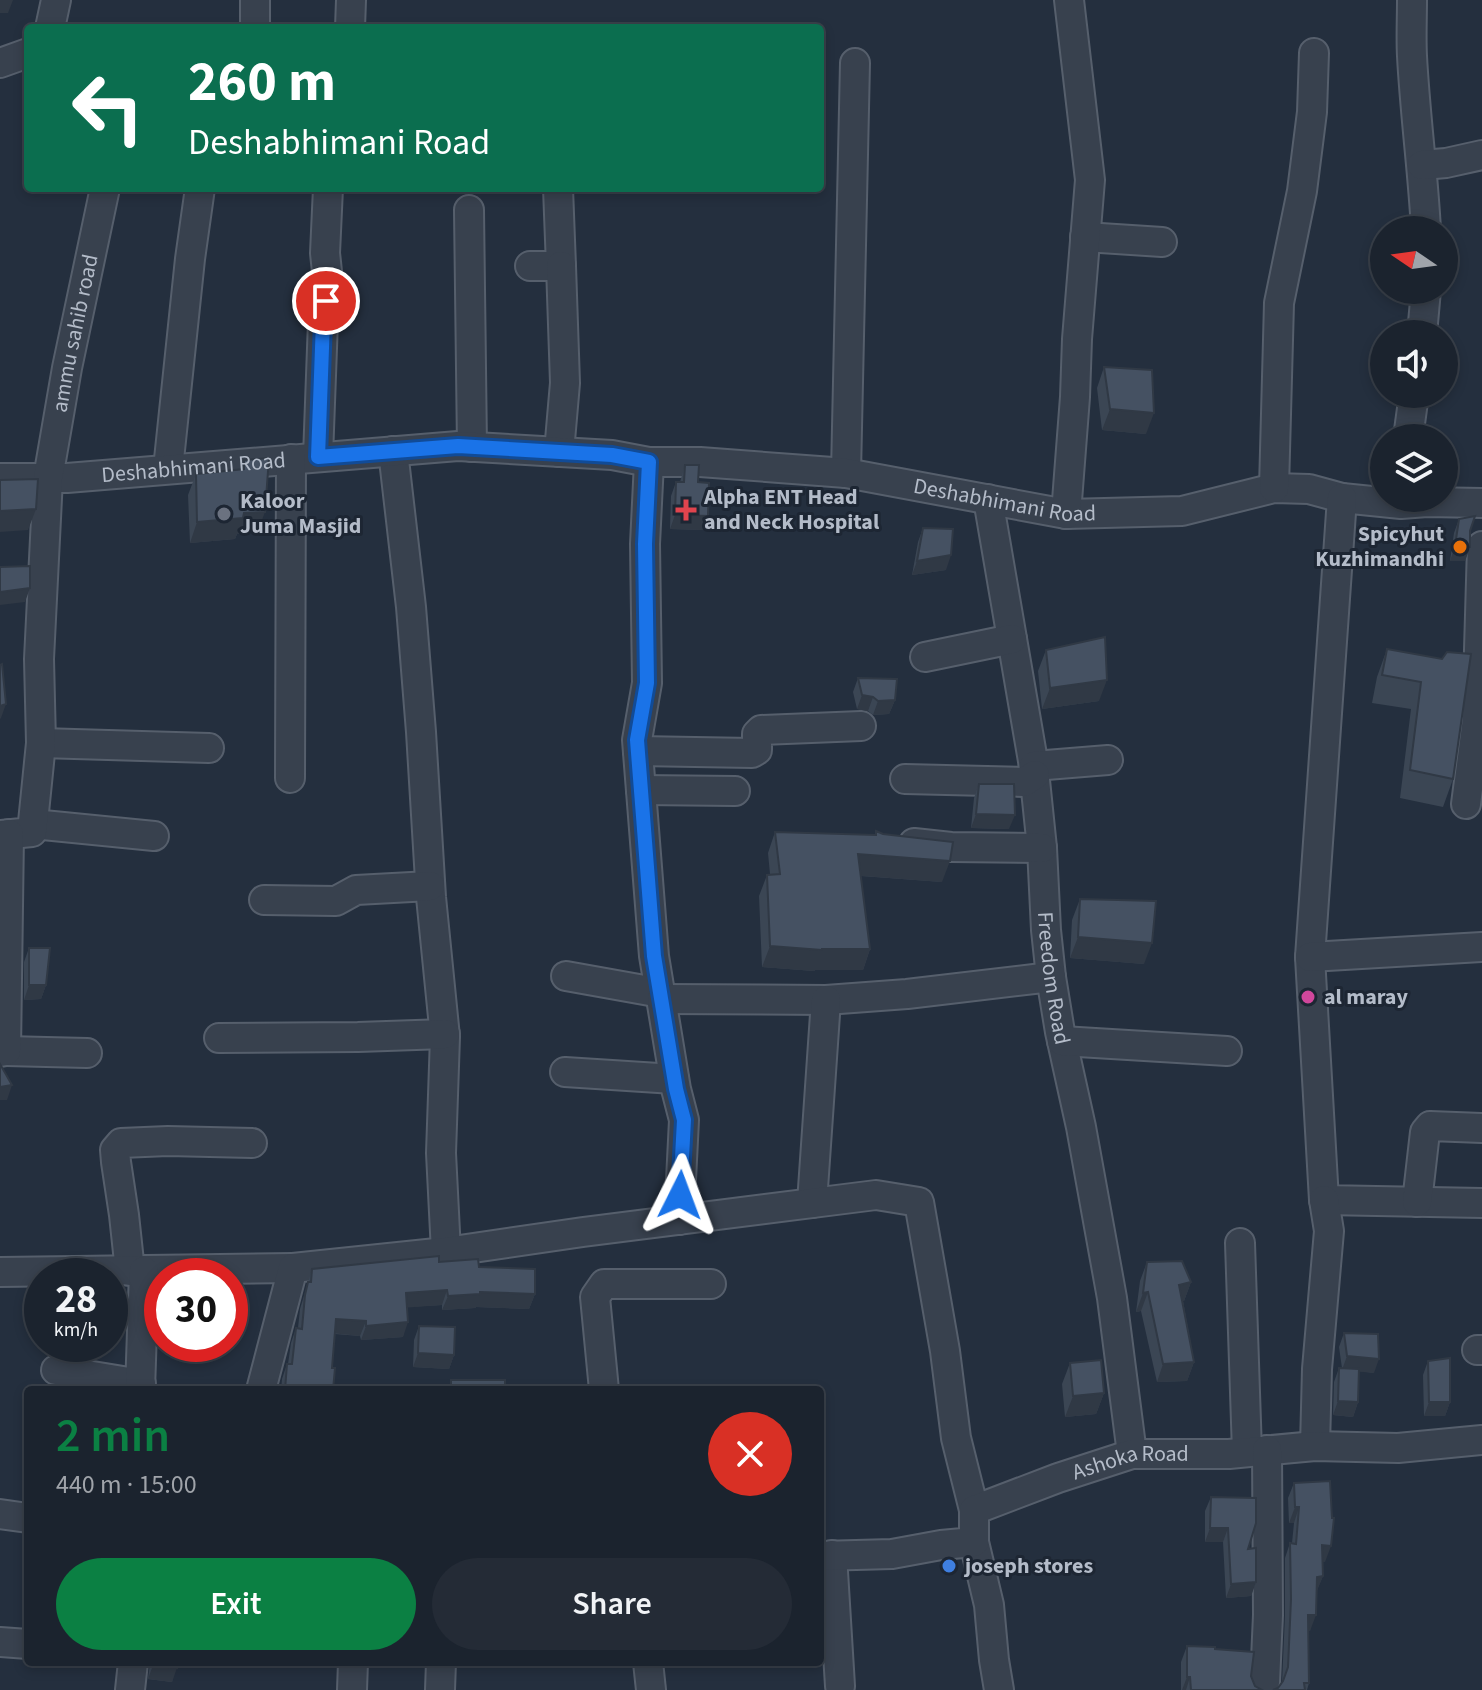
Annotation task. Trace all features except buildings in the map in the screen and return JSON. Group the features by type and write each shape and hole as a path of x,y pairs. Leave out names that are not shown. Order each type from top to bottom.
{"street":[{"path":"51,24 56,0"},
{"path":"255,0 255,24"},
{"path":"350,24 351,0"},
{"path":"1066,514 1090,180 1069,0"},
{"path":"1412,0 1416,120 1425,216"},
{"path":"1274,488 1279,303 1304,175 1312,112 1314,53"},
{"path":"0,63 24,54"},
{"path":"846,473 855,63"},
{"path":"1422,165 1482,155"},
{"name":"ammu sahib road","path":"3,1051 4,945 14,831 41,743 39,659 48,478 67,368 104,192"},
{"path":"168,469 199,192"},
{"path":"290,778 304,458 328,281 325,253 328,192"},
{"path":"558,192 565,383 559,452"},
{"path":"469,210 472,447"},
{"path":"1085,237 1162,242"},
{"path":"530,266 561,266"},
{"name":"Deshabhimani Road","path":"0,478 48,478 458,446 612,455 649,462 700,462 846,473 1066,514 1182,511 1274,488 1309,489 1342,498 1370,499"},
{"path":"393,451 412,623 430,886 445,1034 441,1153 446,1252"},
{"path":"649,462 645,544 647,683 637,740 654,956 674,1079 684,1120 679,1220"},
{"path":"1315,1446 1317,1369 1329,1231 1324,1200 1310,957 1342,498"},
{"name":"Freedom Road","path":"988,499 1034,771 1051,977 1112,1298 1132,1454"},
{"name":"Deshabhimani Road","path":"1458,502 1482,503"},
{"path":"1466,804 1477,719 1482,546"},
{"path":"925,657 1012,639"},
{"path":"638,751 752,753 757,750 757,734 761,730 861,726"},
{"path":"41,743 209,748"},
{"path":"905,779 1024,782 1034,771 1108,760"},
{"path":"641,790 735,791"},
{"path":"14,831 154,836"},
{"path":"892,840 951,847 1042,848"},
{"path":"264,900 336,901 356,890 430,886"},
{"path":"1310,957 1482,947"},
{"path":"566,976 662,996 826,1000 1051,977"},
{"path":"812,1203 826,1000"},
{"path":"219,1038 445,1034"},
{"path":"1062,1041 1227,1051"},
{"path":"3,1051 87,1053"},
{"path":"565,1072 674,1079"},
{"path":"1417,1202 1425,1132 1430,1126 1482,1128"},
{"path":"141,1386 137,1271 124,1215 115,1150 121,1143 153,1141 252,1143"},
{"path":"0,1272 293,1268 446,1252 876,1195 919,1202 945,1351 956,1438 974,1510 974,1542 989,1605 999,1690"},
{"path":"1324,1200 1482,1203"},
{"path":"1240,1243 1268,1615 1262,1690"},
{"path":"262,1386 293,1268"},
{"path":"604,1386 595,1297 604,1284 711,1284"},
{"path":"56,1370 136,1386"},
{"name":"Ashoka Road","path":"974,1510 1132,1454 1229,1454 1315,1446 1398,1448 1482,1440"},
{"path":"0,1514 24,1517"},
{"path":"840,1686 826,1556 892,1554 974,1542"},
{"path":"0,1642 24,1644"},
{"path":"130,1690 133,1666"},
{"path":"352,1690 353,1666"},
{"path":"440,1690 441,1666"},
{"path":"648,1666 651,1690"}],"place":[{"name":"Alpha ENT Head and Neck Hospital","path":"686,510"},
{"name":"Kaloor Juma Masjid","path":"224,514"},
{"name":"Spicyhut Kuzhimandhi","path":"1460,547"},
{"name":"al maray","path":"1308,997"},
{"name":"joseph stores","path":"949,1566"}],"route":[{"path":"326,301 318,457 458,446 612,455 649,462 645,544 647,683 637,740 654,956 684,1120 680,1195"}]}
